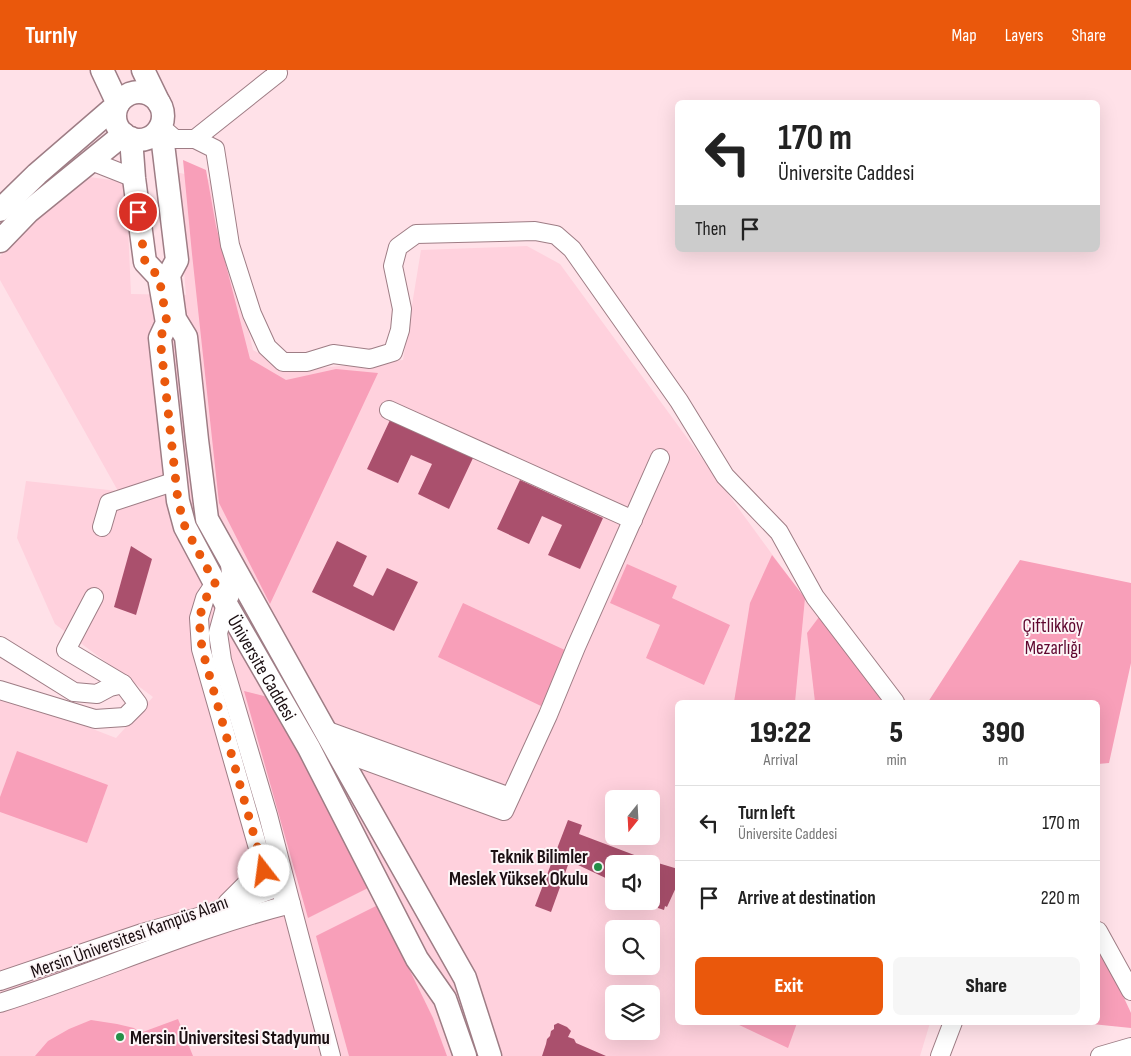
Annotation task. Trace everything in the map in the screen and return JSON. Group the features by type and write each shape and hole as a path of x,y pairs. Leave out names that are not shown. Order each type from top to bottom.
{"main road":[{"path":"102,70 118,104 116,120 119,128 127,136 138,140 145,139 151,137 161,127"},
{"path":"143,70 160,103 163,114 161,127 177,260 168,275 175,319 186,337 196,440 207,519 465,978 490,1056"},
{"path":"0,210 37,174 123,98 138,92 146,93 154,96 160,103"},
{"path":"0,241 28,212 91,161 127,136"},
{"name":"Üniversite Caddesi","path":"127,136 145,262 159,277 167,323 160,338 178,501 185,527 224,591 309,748 417,959 445,999 465,1056"}],"street":[{"path":"195,139 278,73 276,70"},
{"path":"161,127 175,139 195,139 215,149 230,245 252,314 267,348 283,362 307,362 333,354 370,359 393,352 400,330 402,309 393,266 398,247 416,234 535,231 556,235 572,249 679,401 725,476 778,532 815,597 893,700"},
{"path":"91,161 134,178"},
{"path":"389,410 633,520"},
{"path":"336,750 504,811 660,458"},
{"path":"102,527 109,503 176,482"},
{"path":"230,561 218,632 222,660 268,815 331,1056"},
{"path":"256,606 242,594 224,591 206,598 199,618 202,649 270,890 292,904"},
{"path":"0,690 95,719 125,717 138,704 123,684 66,650 94,597"},
{"path":"0,646 74,692 97,694 110,687 123,684"},
{"path":"325,730 510,797"},
{"path":"222,909 251,879 259,852"},
{"name":"Mersin Üniversitesi Kampüs Alanı","path":"0,981 205,915 270,890"},
{"name":"Mersin Üniversitesi Kampüs Alanı","path":"0,1003 59,984 166,944 264,911 292,904"},
{"path":"1100,935 1131,991"},
{"path":"940,1056 951,1025"},
{"path":"1100,1056 1131,1047"}],"shaded area":[{"path":"176,172 214,181 253,350 288,371 403,360 421,250 527,246 560,264 879,700 675,700 675,1025 929,1025 920,1056 0,1056 0,693 116,738 153,697 55,624 17,538 26,481 118,491 0,280 0,256 82,176 126,182 131,294 186,295"}],"green space":[{"path":"183,160 206,170 216,226 250,359 286,380 336,369 378,373 270,604 219,503"},
{"path":"772,555 805,598 795,700 734,700 750,603"},
{"name":"Çiftlikköy Mezarlığı","path":"1020,560 1131,583 1131,663 1109,763 1100,764 1100,700 929,700"},
{"path":"627,564 677,586 672,598 730,625 704,685 646,658 660,625 610,603"},
{"path":"463,603 567,651 541,706 438,657"},
{"path":"825,609 905,700 815,700 807,633"},
{"path":"244,691 268,697 370,887 308,918"},
{"path":"17,751 108,785 87,843 0,812 0,797"},
{"path":"378,905 433,1018 447,1056 349,1056 316,936"},
{"path":"1100,946 1131,1013 1131,1028 1100,1025"},
{"name":"Mersin Üniversitesi Stadyumu","path":"178,1019 193,1056 35,1056 48,1041 69,1029 91,1020 134,1028 140,1033"},
{"path":"739,1025 796,1025 788,1048"}],"building":[{"path":"390,420 473,458 449,509 418,494 432,464 411,455 398,483 367,469"},
{"path":"520,480 603,518 580,569 548,555 562,525 542,516 529,544 497,529"},
{"path":"337,541 367,556 353,586 373,596 387,568 418,582 394,631 312,592"},
{"path":"131,546 152,559 136,615 114,607"},
{"name":"Teknik Bilimler Meslek Yüksek Okulu","path":"568,820 582,825 579,834 634,855 605,855 605,878 576,864 568,865 551,912 535,906"},
{"name":"Teknik Bilimler Meslek Yüksek Okulu","path":"660,864 675,868 675,890 664,910 660,909"},
{"path":"558,1023 571,1031 568,1037 574,1039 576,1043 606,1056 542,1056 547,1039 554,1029 554,1025"}],"place":[{"name":"Teknik Bilimler Meslek Yüksek Okulu","path":"598,867"},
{"name":"Mersin Üniversitesi Stadyumu","path":"120,1037"}],"route":[{"path":"138,212 145,262 159,277 167,323 160,338 178,501 185,527 215,583 206,598 199,618 202,649 264,871"}]}
